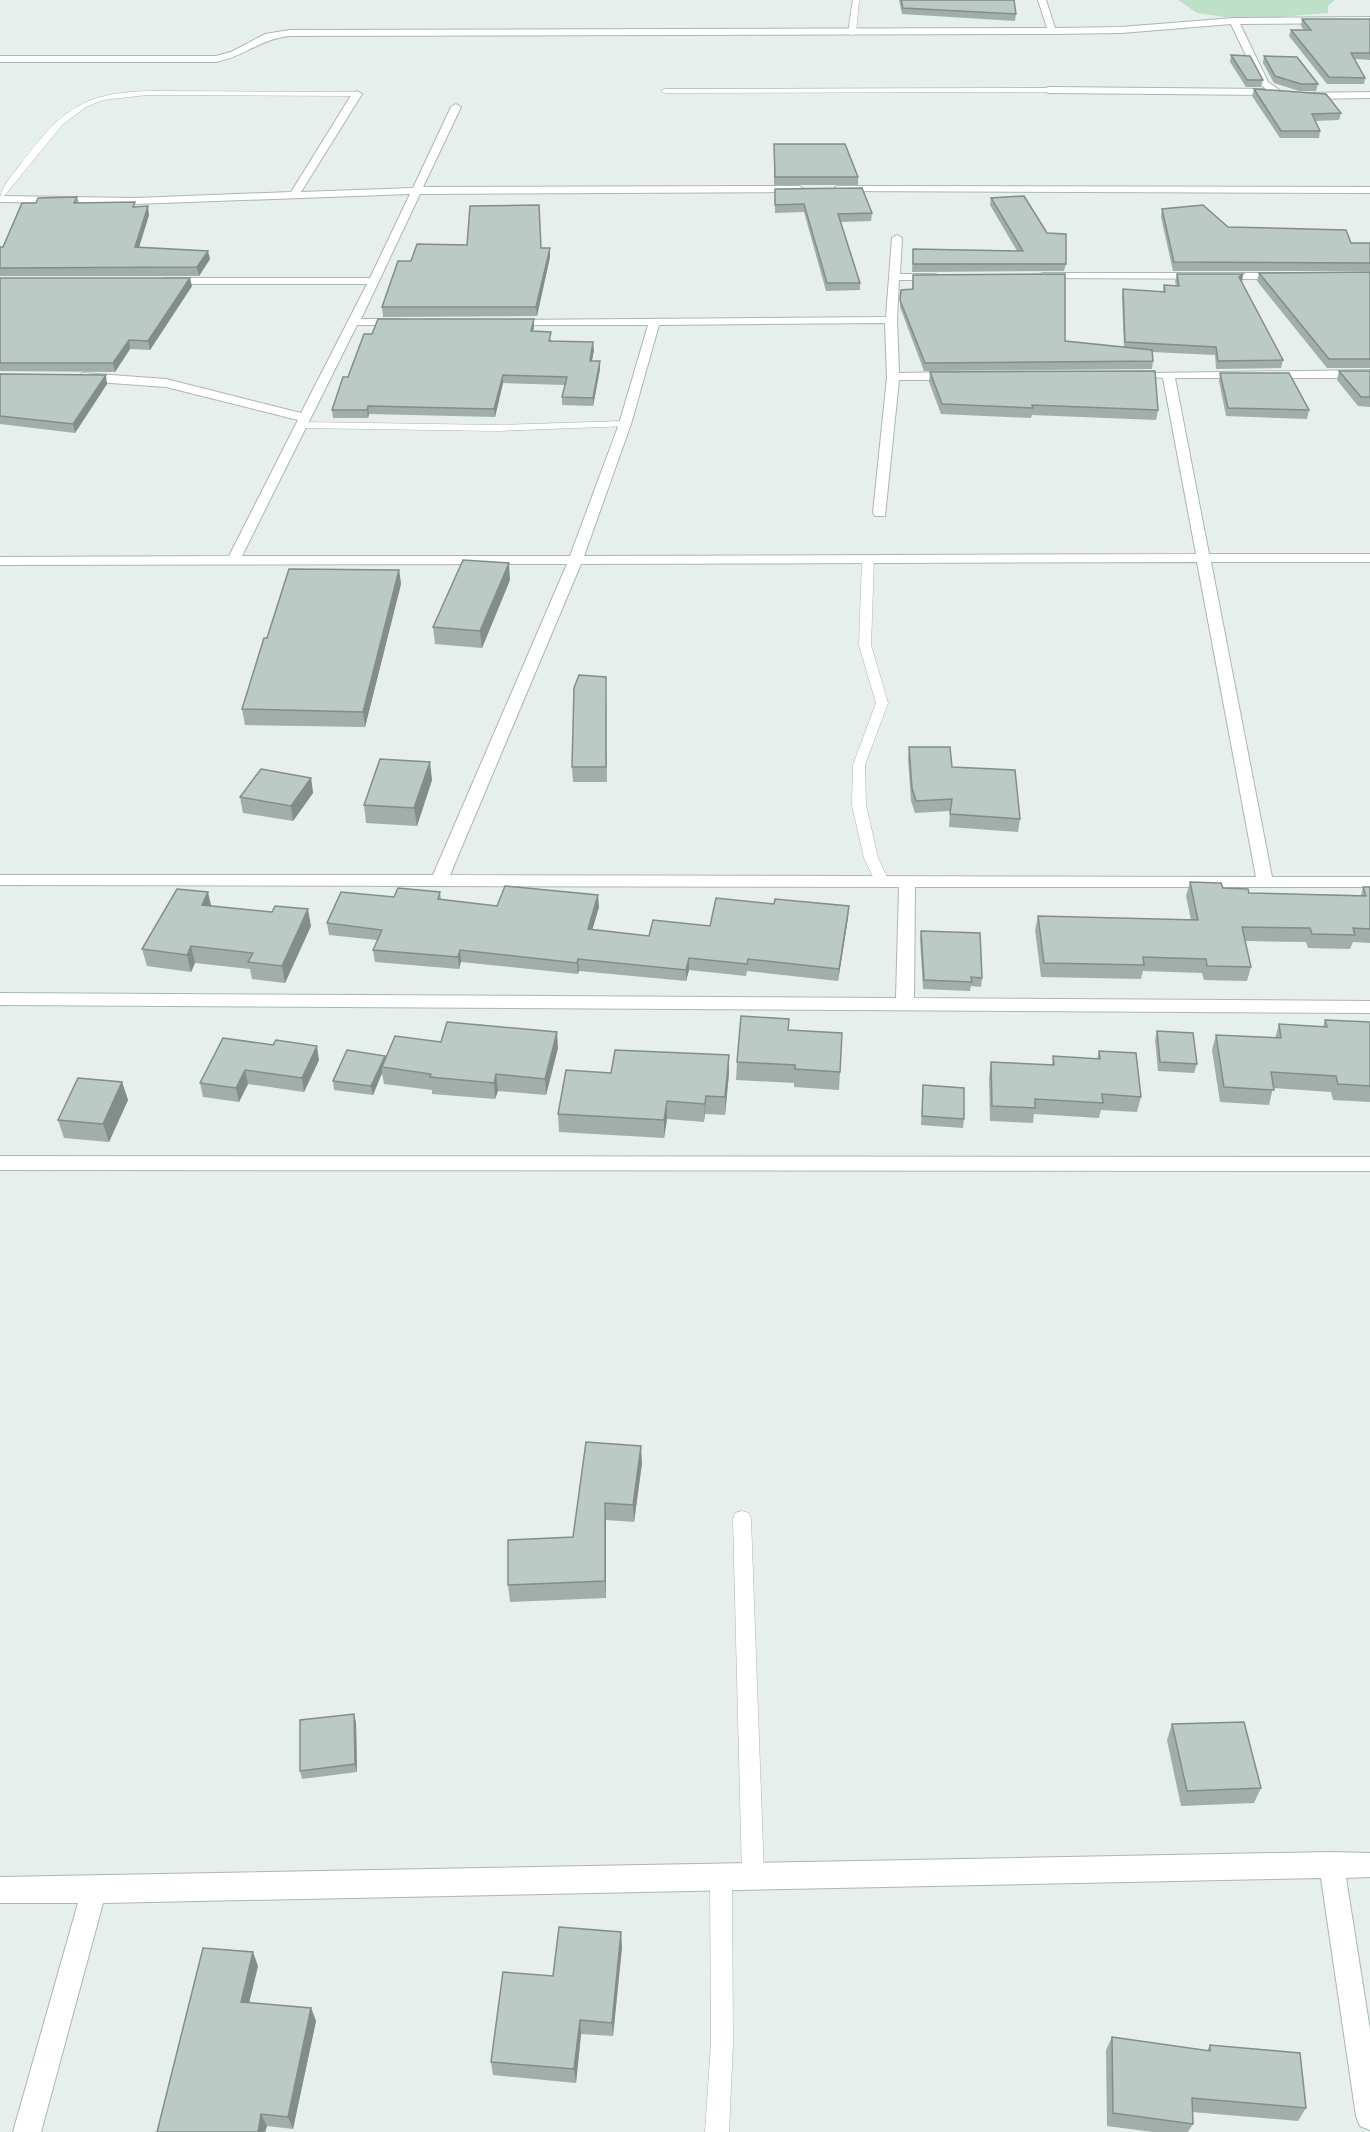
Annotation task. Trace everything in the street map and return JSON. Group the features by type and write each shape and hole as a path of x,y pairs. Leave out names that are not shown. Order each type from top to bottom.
{"street":[{"path":"1042,0 1052,31"},
{"path":"0,59 216,59 241,53 272,34 290,33 1052,31 1121,30 1234,21 1370,20"},
{"path":"1234,21 1264,83 1277,92"},
{"path":"1048,90 1370,95"},
{"path":"295,194 357,94"},
{"path":"234,560 354,322 456,106"},
{"path":"0,199 135,201 417,190 805,189"},
{"path":"829,189 1370,190"},
{"path":"880,513 893,377 891,320 896,277 897,238"},
{"path":"1026,276 1298,276"},
{"path":"896,277 943,277"},
{"path":"152,281 374,281"},
{"path":"498,322 891,320"},
{"path":"354,322 414,322"},
{"path":"439,882 576,559 625,424 654,322"},
{"path":"1144,376 1370,374"},
{"path":"1168,375 1265,882"},
{"path":"893,377 965,376"},
{"path":"68,377 102,377 166,383 303,422"},
{"path":"0,561 1370,558"},
{"path":"0,880 1370,882"},
{"path":"905,1005 907,883"},
{"path":"0,999 1370,1007"},
{"path":"0,1163 1370,1164"},
{"path":"1330,1864 1370,2116"},
{"path":"0,1890 1370,1865"},
{"path":"27,2132 94,1890"}],"lane":[{"path":"852,33 856,0"},
{"path":"665,91 1048,90"},
{"path":"0,199 33,153 81,106 92,101 130,93 357,94"},
{"path":"303,422 498,428 625,424"},
{"path":"868,559 866,645 882,703 859,765 859,805 871,858 883,883"},
{"path":"742,1519 753,1876"},
{"path":"717,2132 722,2043 721,1877"}],"green space":[{"path":"1178,0 1335,0 1328,6 1328,13 1244,20 1197,13"}],"building":[{"path":"901,0 1014,0 1016,14 903,8"},
{"path":"1302,19 1370,19 1370,53 1351,53 1365,78 1329,77 1291,30 1311,30"},
{"path":"1231,55 1250,56 1263,80 1247,80"},
{"path":"1264,56 1297,57 1318,84 1301,84 1275,76"},
{"path":"1254,89 1326,94 1341,113 1312,114 1320,131 1281,131"},
{"path":"774,144 845,144 858,177 775,177"},
{"path":"862,188 872,213 838,214 860,283 827,283 804,204 775,205 775,189"},
{"path":"1024,196 1047,233 1066,234 1066,264 913,264 913,249 1023,251 991,198"},
{"path":"77,197 74,203 135,202 133,207 148,206 135,247 208,251 197,267 0,268 0,247 3,247 22,203 36,203 38,198"},
{"path":"539,205 541,248 550,248 536,307 382,307 398,261 411,261 417,244 467,245 470,206"},
{"path":"1203,205 1228,227 1346,230 1351,243 1370,243 1370,263 1174,262 1162,209"},
{"path":"1370,272 1370,359 1329,359 1259,273"},
{"path":"1065,274 1065,341 1152,350 1153,361 925,363 900,300 901,290 913,289 913,275"},
{"path":"1177,274 1243,274 1239,277 1283,360 1218,361 1216,347 1125,342 1123,289 1165,292 1164,285 1179,286"},
{"path":"0,278 190,278 148,341 129,340 113,363 0,363"},
{"path":"378,319 534,319 531,331 551,332 549,341 593,342 590,361 600,361 593,398 562,397 567,377 503,375 494,409 368,406 367,410 332,410 343,377 348,377 364,334 372,334"},
{"path":"1155,371 1158,410 942,404 930,372"},
{"path":"1339,371 1370,371 1370,397 1361,397"},
{"path":"1220,373 1289,373 1309,410 1228,408"},
{"path":"0,374 106,375 73,424 0,416"},
{"path":"463,560 509,563 480,631 433,627"},
{"path":"289,569 399,570 363,712 242,709"},
{"path":"579,675 606,677 606,767 572,767 574,688"},
{"path":"909,747 950,747 952,767 1015,770 1020,819 950,814 952,799 916,801 912,788"},
{"path":"380,759 430,762 414,808 364,805"},
{"path":"261,769 311,778 291,806 240,797"},
{"path":"1190,882 1221,883 1223,888 1248,889 1249,893 1366,896 1363,887 1370,887 1370,929 1353,928 1355,935 1312,934 1310,928 1242,927 1251,967 1207,966 1206,959 1143,957 1144,965 1044,963 1038,916 1198,920"},
{"path":"505,886 598,895 588,929 649,936 653,920 710,926 716,898 774,904 775,899 849,906 839,969 748,959 747,964 689,958 686,970 578,959 577,963 460,950 458,957 373,950 382,930 327,923 341,892 394,897 398,888 440,892 438,899 497,906"},
{"path":"177,889 208,892 202,905 272,912 275,906 308,909 282,966 248,962 253,953 191,946 187,955 142,949"},
{"path":"921,931 980,933 982,978 971,977 972,982 924,980"},
{"path":"741,1016 789,1019 788,1030 842,1033 840,1072 795,1069 795,1065 737,1062"},
{"path":"1325,1020 1370,1022 1370,1086 1338,1084 1336,1076 1271,1072 1274,1090 1224,1087 1216,1035 1281,1038 1279,1024 1327,1027"},
{"path":"447,1022 557,1032 545,1079 496,1074 494,1083 430,1077 431,1074 382,1067 395,1036 441,1042"},
{"path":"1157,1031 1193,1033 1197,1064 1160,1062"},
{"path":"223,1038 273,1045 276,1040 317,1046 302,1078 245,1070 236,1088 200,1083"},
{"path":"347,1050 385,1056 371,1086 333,1081"},
{"path":"615,1050 729,1055 725,1097 706,1096 705,1104 667,1101 664,1120 558,1114 566,1070 611,1073"},
{"path":"1099,1051 1136,1053 1141,1097 1102,1094 1103,1103 1035,1099 1035,1108 992,1106 991,1062 1054,1065 1053,1056 1100,1059"},
{"path":"78,1078 122,1082 103,1124 58,1120"},
{"path":"923,1085 964,1088 964,1119 922,1116"},
{"path":"586,1442 641,1446 633,1505 605,1503 605,1581 508,1585 508,1540 573,1537"},
{"path":"354,1714 355,1764 300,1771 300,1720"},
{"path":"1244,1722 1261,1788 1187,1791 1172,1724"},
{"path":"559,1927 621,1932 612,2023 580,2020 574,2069 491,2062 503,1972 553,1976"},
{"path":"203,1948 253,1952 241,2002 311,2008 288,2117 261,2114 258,2132 157,2132"},
{"path":"1112,2037 1210,2051 1210,2045 1300,2053 1306,2108 1192,2098 1193,2124 1113,2113"}]}
